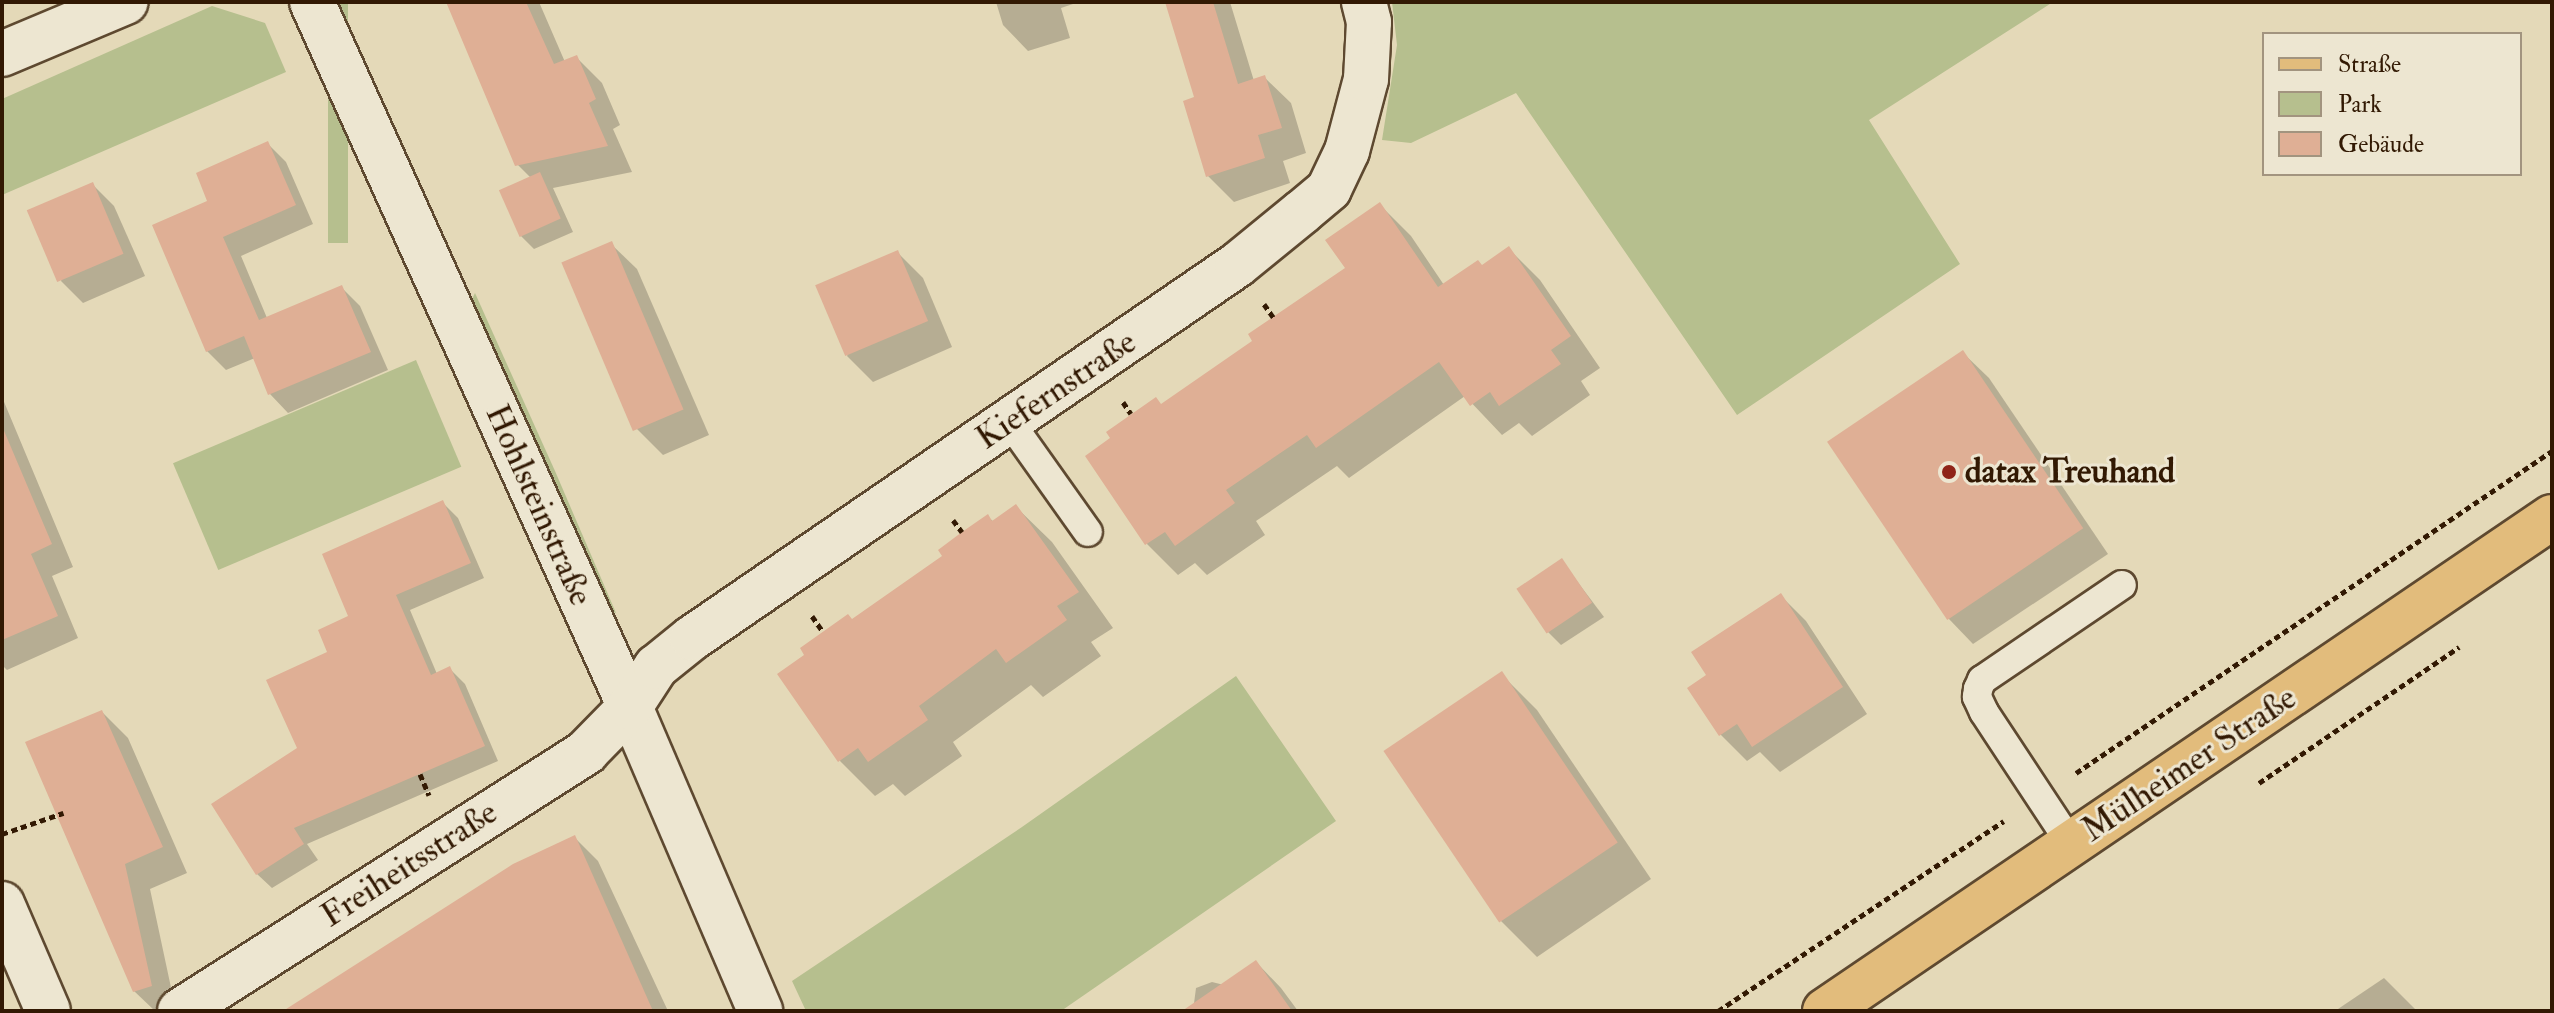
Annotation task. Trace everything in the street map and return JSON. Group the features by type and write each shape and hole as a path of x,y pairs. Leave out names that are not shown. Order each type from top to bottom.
{"main road":[{"name":"Mülheimer Straße","path":"1825,1011 2552,517"}],"street":[{"path":"2,54 126,2"},
{"name":"Hohlsteinstraße","path":"312,2 630,707 760,1011"},
{"name":"Kiefernstraße","path":"630,707 656,667 692,638 1237,265 1329,189 1347,151 1366,79 1369,22 1364,2"},
{"name":"Freiheitsstraße","path":"180,1011 586,752 630,707"},
{"path":"2,904 48,1011"}],"lane":[{"path":"1009,421 1088,532"},
{"path":"2071,844 1984,712 1977,697 1978,689 1982,680 2122,585"}],"path":[{"path":"1718,1011 2552,451"},
{"path":"2,834 63,813"}],"green space":[{"path":"328,2 348,2 348,243 328,243"},
{"path":"1392,2 2053,2 1869,120 1960,264 1737,415 1516,93 1411,143 1382,140 1397,45"},
{"path":"212,6 265,23 286,72 2,195 2,99"},
{"path":"475,293 616,613 605,610 465,314"},
{"path":"416,360 461,467 218,570 173,463"},
{"path":"1236,676 1336,821 1061,1011 806,1011 792,981 1022,827"}],"building":[{"path":"446,2 526,2 554,64 577,55 596,99 589,103 608,146 515,166"},
{"path":"1165,2 1213,2 1238,84 1265,75 1282,128 1258,135 1265,158 1206,177 1183,101 1194,97"},
{"path":"268,141 296,205 223,237 259,320 342,285 371,352 268,395 244,336 206,352 152,225 207,201 196,173"},
{"path":"540,172 561,219 520,237 499,190"},
{"path":"93,182 123,254 57,282 27,210"},
{"path":"1380,202 1438,287 1478,260 1482,265 1509,246 1571,336 1551,350 1561,364 1499,406 1490,392 1470,406 1439,362 1316,448 1307,435 1226,490 1235,503 1175,546 1165,532 1145,545 1085,456 1110,438 1106,432 1156,397 1161,404 1252,341 1248,334 1345,268 1325,240"},
{"path":"612,241 684,409 633,431 561,262"},
{"path":"898,250 928,321 845,356 815,285"},
{"name":"datax Treuhand","path":"1963,350 2083,528 1947,620 1827,442"},
{"path":"2,426 52,544 31,554 58,616 2,640"},
{"path":"443,500 471,563 396,595 431,675 450,666 485,746 294,828 304,844 256,875 211,804 297,748 266,680 327,652 318,630 348,616 322,554"},
{"path":"1016,504 1079,592 1057,606 1067,620 1006,663 996,649 919,706 928,720 868,762 858,748 838,762 777,674 804,655 800,648 848,614 852,619 942,556 938,550 962,532 988,514 992,521"},
{"path":"1562,558 1592,603 1547,634 1516,589"},
{"path":"1781,593 1843,687 1752,747 1737,724 1719,736 1687,688 1706,675 1691,652"},
{"path":"1502,671 1618,843 1499,923 1383,751"},
{"path":"102,710 163,847 125,864 152,986 133,992 25,742"},
{"path":"575,835 653,1011 283,1011 513,864"},
{"path":"1256,960 1292,1011 1182,1011"}],"place":[{"name":"datax Treuhand","path":"1949,472"}]}
